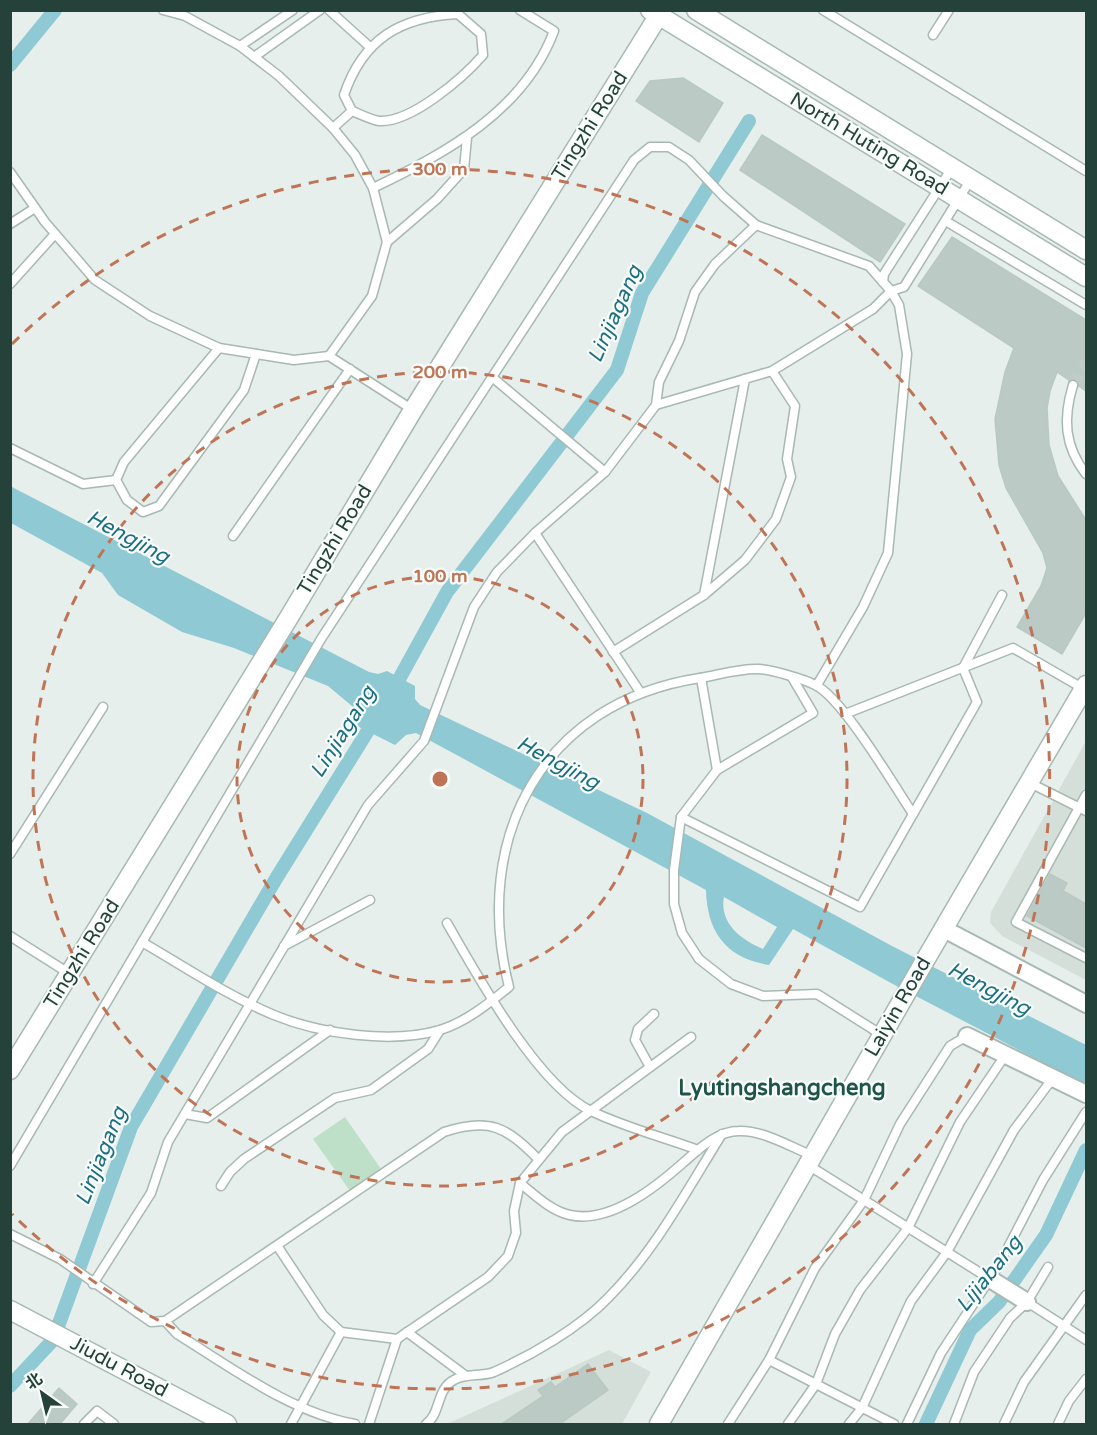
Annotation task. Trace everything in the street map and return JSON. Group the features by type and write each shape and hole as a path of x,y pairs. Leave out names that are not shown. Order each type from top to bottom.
{"street":[{"name":"North Huting Road","path":"696,10 1086,250"},
{"name":"North Huting Road","path":"657,12 1086,277"},
{"name":"Tingzhi Road","path":"10,1070 254,675 657,12"},
{"name":"Laiyin Road","path":"659,1425 927,957 1085,687"},
{"path":"944,930 1086,1004"},
{"path":"967,1036 1086,1094"},
{"path":"990,1279 1027,1302"},
{"name":"Jiudu Road","path":"10,1310 227,1425"}],"lane":[{"path":"163,10 185,16 240,46 297,91 333,128 355,155 373,188 387,242 372,296 329,356"},
{"path":"240,46 293,10"},
{"path":"254,57 320,10"},
{"path":"329,10 371,48"},
{"path":"373,188 419,166 466,138 504,106 545,55 554,31 520,10"},
{"path":"823,10 1086,171"},
{"path":"933,35 949,10"},
{"path":"458,14 481,34 483,55 458,80 407,114 379,121 352,111 344,95 351,72 371,48 392,29 428,15 458,14"},
{"path":"333,128 352,111"},
{"path":"387,242 437,199 464,168 466,138"},
{"path":"10,1166 321,639 634,160 650,147 669,147 689,160 723,196 756,225 868,266 891,291 899,305 907,354 888,554 863,607 817,685"},
{"path":"883,282 884,274 952,168"},
{"path":"10,172 55,234 95,280 150,316 219,348 294,360 329,356 413,410"},
{"path":"656,405 772,371 873,309 891,291 904,286 971,179"},
{"path":"10,224 35,208"},
{"path":"949,223 1086,305"},
{"path":"93,1284 151,1193 168,1142 368,805 424,741 474,607 497,572 535,533 605,472 656,405 659,382 679,341 695,292 716,264 756,225"},
{"path":"10,284 55,234"},
{"path":"116,480 124,462 219,348"},
{"path":"116,480 126,500 143,512 159,506 244,390 256,354"},
{"path":"233,536 350,369"},
{"path":"613,652 704,596 745,560 776,519 791,477 787,459 795,406 772,371"},
{"path":"492,377 605,472"},
{"path":"704,596 745,379"},
{"path":"1073,385 1066,408 1066,433 1075,459 1086,474"},
{"path":"10,448 83,484 116,480"},
{"path":"535,533 640,692"},
{"path":"681,817 860,907 976,702 963,668 1002,595"},
{"path":"845,714 1013,648 1085,687"},
{"path":"142,942 235,996 275,1016 330,1030 407,1036 440,1030 473,1015 509,987 500,951 499,876 508,837 526,793 551,755 593,718 640,692 701,678 758,669 817,685 845,714 913,814"},
{"path":"701,678 717,770"},
{"path":"794,679 813,713 717,770 681,817 674,870 674,904 682,933 699,959 731,984 763,996 817,994 882,1036"},
{"path":"10,854 103,707"},
{"path":"1030,783 1083,809"},
{"path":"1086,795 1083,809 1016,922 1086,958"},
{"path":"284,946 370,900"},
{"path":"447,923 492,1001 553,1082 591,1111 698,1149"},
{"path":"10,936 70,974"},
{"path":"650,1066 635,1040 638,1029 654,1014"},
{"path":"185,1114 207,1119 330,1030"},
{"path":"221,1186 230,1172 244,1159 335,1098 371,1090 428,1048 440,1030"},
{"path":"369,1425 397,1339 488,1277 508,1256 516,1233 514,1211 520,1183 538,1159 562,1132 691,1036"},
{"path":"728,1425 769,1360 815,1268 864,1200 900,1124 950,1046 967,1036"},
{"path":"788,1425 816,1384 835,1334 860,1290 908,1228 960,1122 1006,1054"},
{"path":"849,1425 862,1408 911,1301 947,1252 1014,1130 1053,1078"},
{"path":"907,1425 941,1353 990,1279 1043,1180 1086,1112"},
{"path":"10,1234 60,1259 151,1322 165,1321 278,1247 425,1144 455,1128 484,1124 502,1129 538,1159"},
{"path":"520,1183 549,1206 569,1215 590,1217 642,1194 669,1176 698,1149 722,1134 739,1131 754,1133 810,1161 864,1200 990,1279"},
{"path":"426,1425 432,1420 442,1392 452,1380 492,1373 572,1329 608,1299 651,1247 722,1134"},
{"path":"278,1247 323,1315 341,1332 397,1339"},
{"path":"954,1425 974,1372 1010,1318 1027,1302 1048,1268"},
{"path":"1004,1425 1024,1382 1086,1295"},
{"path":"1027,1302 1086,1340"},
{"path":"165,1321 177,1334 300,1408 331,1420 355,1425"},
{"path":"291,1425 341,1332"},
{"path":"407,1332 466,1376"},
{"path":"769,1360 894,1425"},
{"path":"1058,1425 1069,1401 1086,1379"},
{"path":"84,1425 97,1411 114,1425"}],"shaded area":[{"path":"1086,741 1086,980 1002,936 990,923 991,912"},
{"path":"609,1350 651,1372 622,1424 447,1424"}],"green space":[{"path":"345,1117 381,1169 350,1191 313,1139"}],"water":[{"path":"10,486 369,672 378,674 387,671 415,686 415,699 420,705 647,813 892,946 1086,1045 1086,1085 793,929 769,965 741,956 722,941 715,930 707,905 706,890 416,733 406,735 395,745 357,726 358,711 328,686 234,648 182,632 118,595 102,573 11,523","holes":["724,897 777,927 763,949 747,941 728,923 723,906"]}],"building":[{"path":"683,78 723,103 699,142 636,101 650,81"},
{"path":"762,135 905,224 880,262 740,170"},
{"path":"952,237 1086,320 1086,391 1079,386 1077,380 1069,380 1057,372 1047,408 1049,445 1058,476 1086,520 1086,613 1062,654 1017,627 1041,586 1047,568 1043,553 1006,488 999,465 995,419 1005,372 1014,348 918,286"},
{"path":"1050,874 1067,883 1063,891 1086,904 1086,948 1027,916"},
{"path":"588,1364 608,1390 558,1425 500,1425 543,1396 538,1390 551,1382 555,1387"},
{"path":"59,1388 77,1404 59,1425 27,1425"}],"waterway":[{"path":"10,65 55,10"},
{"name":"Linjiagang","path":"392,692 447,592 617,370 642,293 749,121"},
{"name":"Linjiagang","path":"10,1386 53,1340 131,1127 277,877 377,716"},
{"name":"Lijiabang","path":"926,1424 970,1330 999,1302 1046,1235 1086,1150"}],"tunnel":[{"path":"1073,385 1086,361"}],"district":[{"name":"Lyutingshangcheng","path":"782,1088"}],"water label":[{"name":"Hengjing","path":"128,537"},
{"name":"Hengjing","path":"558,763"},
{"name":"Hengjing","path":"989,989"}]}
